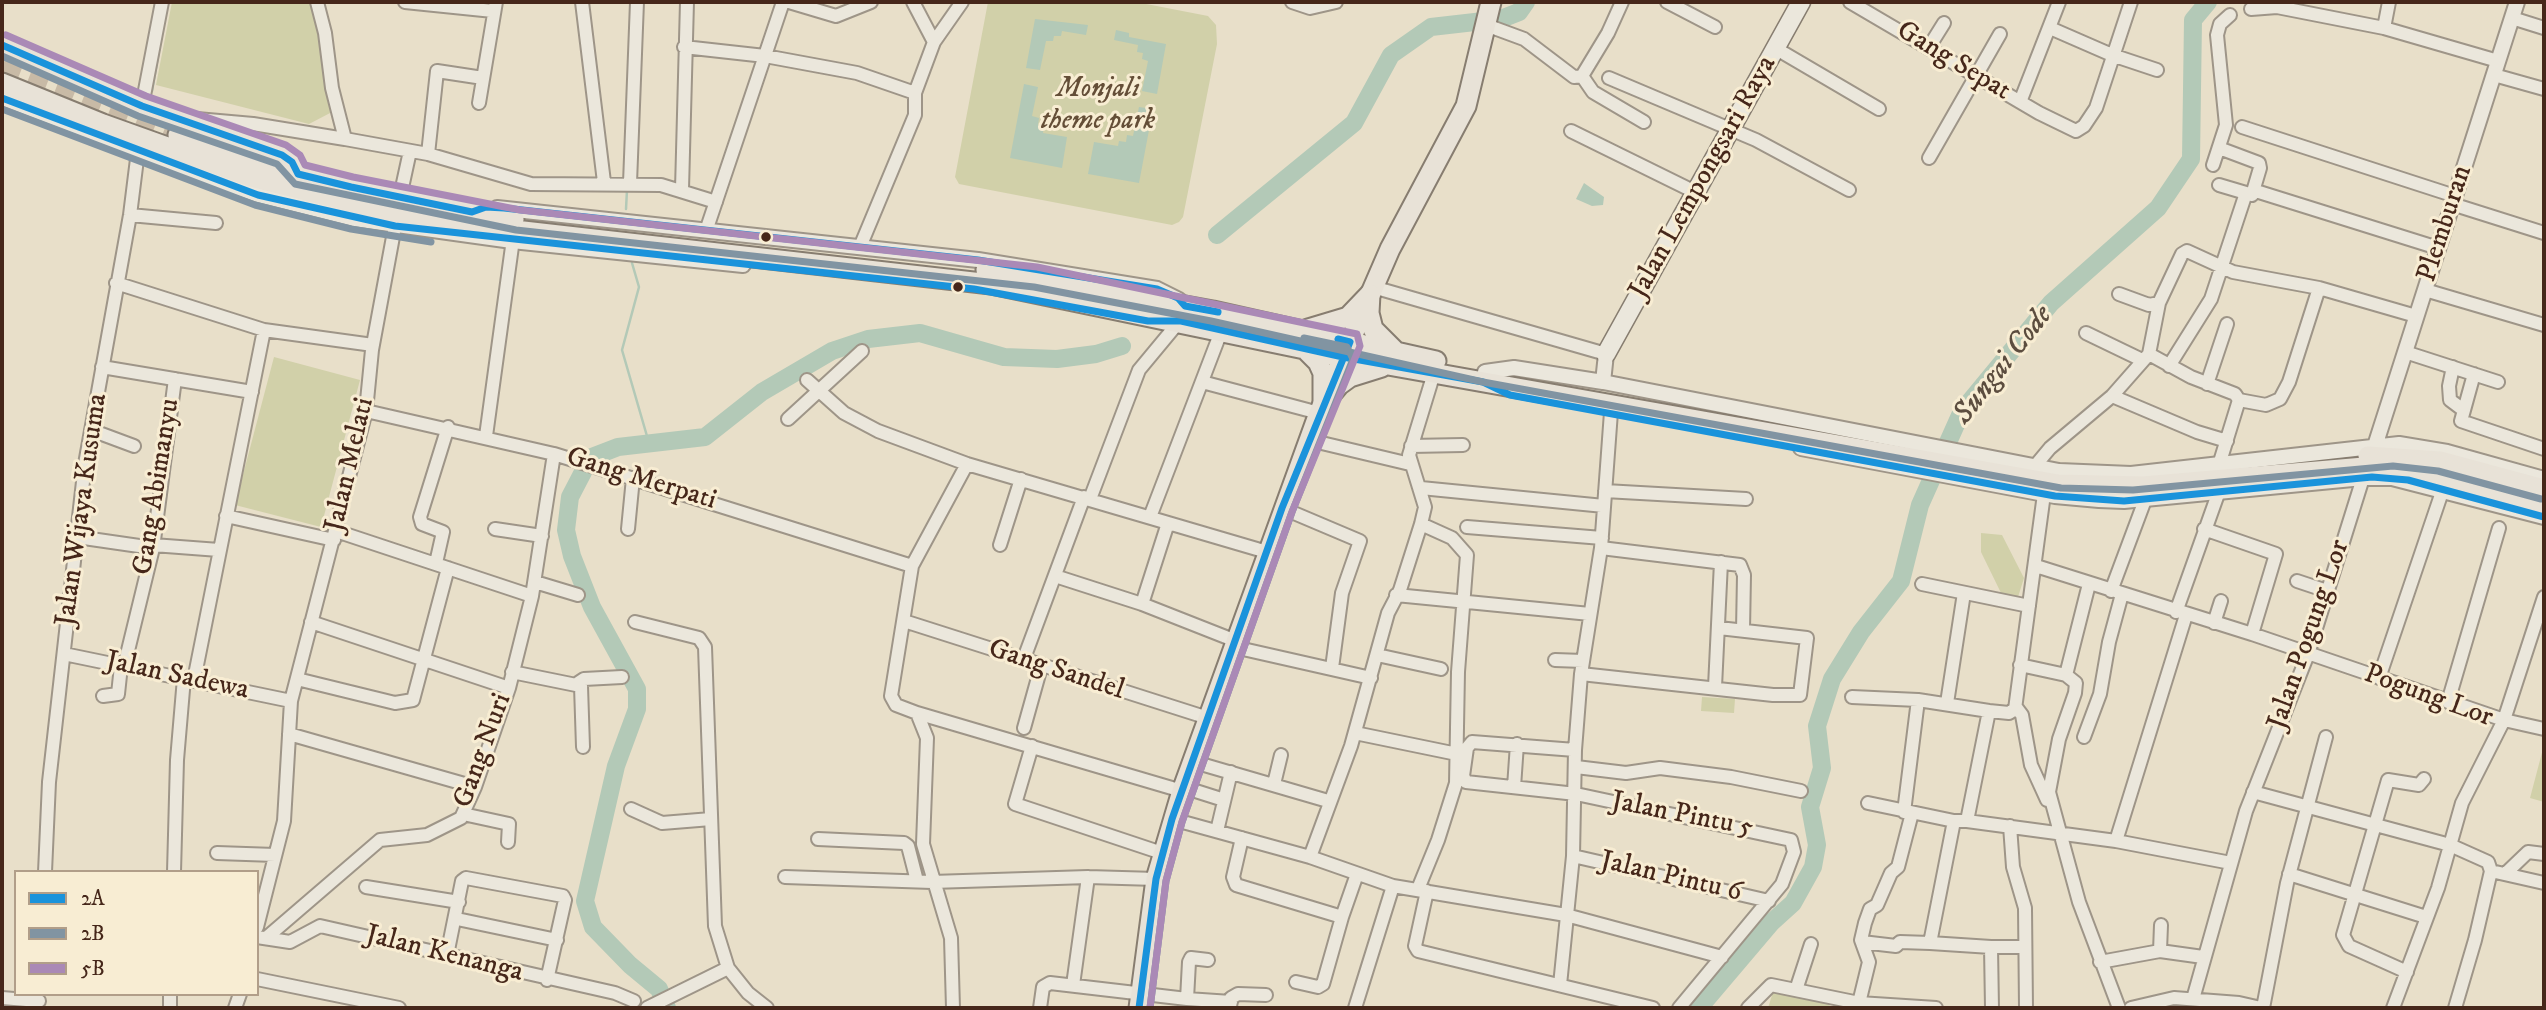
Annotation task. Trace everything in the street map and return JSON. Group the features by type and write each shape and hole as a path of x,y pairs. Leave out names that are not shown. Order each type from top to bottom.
{"main road":[{"name":"Jalan Lempongsari Raya","path":"1606,354 1801,2"},
{"path":"1139,1001 1156,879 1182,789 1194,762 1308,440 1404,220 1466,106 1488,16"},
{"path":"2,36 27,56"},
{"path":"2,45 142,106 181,129 282,155 292,162 298,174 472,212 532,222 977,268 1222,329 1300,339 1359,309 1372,290"},
{"path":"2,72 43,99"},
{"path":"2,83 251,177 374,208 513,236 1005,286 1300,339 1905,458 2031,469 2095,481 2132,480 2293,459 2421,457 2544,489"},
{"path":"1372,290 1368,313 1373,329 1394,359 1434,373 1484,377"},
{"path":"1300,339 1323,373 1321,409"},
{"path":"1321,409 1339,385 1350,377 1394,359"},
{"path":"1951,463 2100,488 2364,467 2450,478 2544,504"}],"street":[{"path":"142,106 162,2"},
{"path":"317,2 326,33 332,88 345,139"},
{"path":"405,2 494,6 479,103"},
{"path":"582,2 604,182"},
{"path":"630,183 638,2"},
{"path":"682,189 687,2"},
{"path":"706,231 783,2"},
{"path":"789,2 836,16 871,2"},
{"path":"913,2 934,42"},
{"path":"860,247 915,115 915,93 934,42 962,2"},
{"path":"1292,2 1310,8 1336,2"},
{"path":"1583,76 1622,2"},
{"path":"1667,2 1715,27"},
{"name":"Gang Sepat","path":"1850,2 2020,102 2076,131 2092,116 2112,55"},
{"path":"2020,102 2059,2"},
{"path":"2112,55 2131,2"},
{"path":"2384,27 2389,2"},
{"name":"Plemburan","path":"2375,446 2517,2"},
{"path":"2251,9 2307,7 2384,27 2496,68 2544,89"},
{"path":"2213,165 2226,125 2217,35 2220,24 2230,15"},
{"path":"1488,16 1574,77 1583,76"},
{"path":"2512,18 2544,28"},
{"path":"1929,47 1944,23"},
{"path":"2050,28 2112,55 2157,69"},
{"path":"1929,158 2000,34"},
{"path":"684,47 765,56 857,74 915,93"},
{"path":"1775,48 1879,109"},
{"path":"428,154 437,71 483,78"},
{"path":"1583,76 1593,92 1644,122"},
{"path":"1609,78 1731,130 1849,190"},
{"path":"2,98 258,195 395,226 513,236 486,436"},
{"path":"181,129 197,119 253,124 428,154 531,184 630,183 682,189 716,202"},
{"path":"2242,127 2544,233"},
{"path":"1571,131 1697,193"},
{"path":"2169,366 2211,299 2253,193 2252,195 2259,163 2218,148"},
{"name":"Jalan Wijaya Kusuma","path":"45,870 50,782 77,537 91,430 130,215 138,151"},
{"path":"400,197 410,151"},
{"path":"2219,186 2253,193 2438,248"},
{"path":"472,212 486,207 504,208 978,260 1157,289 1178,298 1181,317 1139,370 1023,661"},
{"path":"130,215 215,223"},
{"name":"Jalan Melati","path":"261,894 284,821 291,701 366,411 373,345 395,226"},
{"path":"2031,469 2074,425 2112,396 2146,357 2160,303 2182,254 2187,251 2223,268 2271,282 2319,289 2416,316"},
{"path":"116,283 262,327 264,330 373,345"},
{"path":"2086,333 2235,394 2239,400 2266,405 2280,398 2289,382 2319,289"},
{"path":"1372,290 1606,354 1603,382"},
{"path":"2425,290 2544,325"},
{"path":"2119,294 2149,305 2160,303"},
{"path":"2207,384 2227,324"},
{"path":"1150,517 1222,329"},
{"path":"174,870 177,760 189,679 219,550 264,330"},
{"path":"788,419 862,351"},
{"path":"2405,352 2498,382"},
{"name":"Gang Abimanyu","path":"102,367 175,379 153,547 118,694 103,696"},
{"path":"2453,367 2449,386 2450,400 2462,410"},
{"path":"1484,377 1514,368 1603,382 1905,458"},
{"path":"1310,857 1328,801 1356,733 1388,612 1406,575 1421,524 1425,507 1410,464 1411,446 1434,373"},
{"path":"2474,374 2460,421 2544,449"},
{"path":"1484,377 1510,395 1905,458"},
{"path":"175,379 251,392"},
{"path":"807,380 844,413 878,431 967,464 1267,552"},
{"path":"1202,382 1321,409"},
{"path":"2112,396 2197,432 2227,441"},
{"path":"2219,465 2239,400"},
{"name":"Gang Merpati","path":"366,411 448,427 554,454 912,566"},
{"path":"1560,985 1573,856 1570,793 1576,767 1575,750 1590,614 1603,545 1611,412"},
{"path":"297,679 395,703 409,702 416,694 442,566 443,532 422,524 420,517 448,427"},
{"path":"91,430 134,446"},
{"path":"1308,440 1410,464"},
{"path":"1411,446 1463,445"},
{"path":"2031,469 2131,474 2293,459 2375,446 2416,446 2544,479"},
{"name":"Gang Nuri","path":"262,938 380,840 427,835 454,824 463,814 509,688 535,582 554,454"},
{"path":"1951,463 2044,494 2099,500 2145,500 2218,494 2363,478 2408,480 2544,517"},
{"path":"967,464 912,566 891,696 896,705 1224,800"},
{"path":"628,529 633,478"},
{"name":"Jalan Pogung Lor","path":"2193,999 2253,792 2308,654 2363,478"},
{"path":"1000,545 1021,480"},
{"path":"1420,488 1604,506"},
{"path":"2379,678 2443,489"},
{"path":"1605,491 1746,499"},
{"path":"2044,494 2036,566 2020,664 2019,710 2031,765 2062,834 2079,902 2119,1008"},
{"path":"2116,841 2204,529 2218,494"},
{"path":"2084,737 2100,694 2116,592 2145,500"},
{"path":"1282,508 1360,541 1342,593 1332,668"},
{"path":"226,516 335,536 442,566 532,596"},
{"path":"1142,604 1168,523"},
{"path":"1421,524 1452,538 1466,553 1457,754 1450,804 1422,890 1415,946 1418,951 1653,1008"},
{"path":"1467,527 1721,562 1743,568 1743,630"},
{"path":"495,528 542,536"},
{"path":"2448,702 2499,528"},
{"path":"2204,529 2276,554 2252,634"},
{"path":"77,537 153,547 219,550"},
{"path":"1715,687 1721,562"},
{"name":"Pogung Lor","path":"2036,566 2252,634 2504,720 2462,803 2426,917 2393,1008"},
{"path":"1055,576 1142,604 1235,644 1371,678"},
{"path":"2297,581 2328,591"},
{"path":"535,582 578,595"},
{"path":"1922,584 2029,606"},
{"path":"2066,675 2089,584"},
{"path":"1947,703 1964,593"},
{"path":"1396,595 1590,614"},
{"path":"2544,597 2504,720 2544,729"},
{"path":"2214,623 2221,601"},
{"name":"Gang Sandel","path":"904,621 1041,667 1208,718"},
{"path":"311,622 423,657 509,688"},
{"path":"635,622 699,638 705,647 715,926 728,968 748,993 767,1008"},
{"path":"1555,660 1584,670 1773,695 1796,696 1801,693 1807,638 1719,628"},
{"name":"Jalan Sadewa","path":"64,654 291,701"},
{"path":"1377,655 1441,669"},
{"path":"2020,664 2066,675 2076,684 2049,778 2052,810"},
{"path":"1024,727 1041,667"},
{"path":"512,672 578,683 584,679 622,677"},
{"path":"578,683 582,691 583,747"},
{"path":"1852,697 1918,699 2009,713 2019,710"},
{"path":"1857,1005 1869,962 1861,942 1870,909 1877,905 1890,875 1898,867 1908,812 1918,699"},
{"path":"1930,943 1989,711"},
{"path":"917,713 927,738 923,844 932,882 951,938 953,1008"},
{"path":"1356,733 1457,754"},
{"path":"289,734 475,787"},
{"path":"2131,1008 2174,998 2262,1008 2289,874 2326,737"},
{"name":"Jalan Pintu 5","path":"1517,744 1472,742 1467,748 1463,776 1466,782 1570,793 1788,837 1794,852 1782,884 1769,901"},
{"path":"1514,787 1517,744 1575,750"},
{"path":"1032,746 1015,804 1162,853"},
{"path":"1274,784 1281,755"},
{"path":"1194,762 1328,801"},
{"path":"1576,767 1626,773 1660,768 1731,776 1801,791"},
{"path":"1217,831 1231,772"},
{"path":"2407,972 2345,942 2343,935 2388,780 2419,785 2424,779"},
{"path":"2253,792 2450,845 2474,853 2488,862 2491,871 2455,1008"},
{"path":"1868,803 1960,821 2116,841 2231,863"},
{"path":"631,809 662,823 711,819"},
{"path":"463,814 509,824 508,842"},
{"path":"1172,819 1310,857 1393,886 1566,915 1722,957"},
{"path":"2010,826 2013,867 2023,896 2026,1008"},
{"path":"1242,838 1233,877 1236,885 1342,917"},
{"path":"818,839 901,841 908,846 917,881"},
{"path":"2505,874 2528,852 2544,854"},
{"path":"217,853 275,855"},
{"name":"Jalan Pintu 6","path":"1573,856 1769,901"},
{"path":"2491,871 2544,883"},
{"path":"1296,982 1318,987 1323,984 1357,874"},
{"path":"2289,874 2426,917"},
{"path":"785,877 932,882 1088,877 1156,879"},
{"path":"1073,985 1088,877"},
{"path":"447,955 457,919 462,881 469,878 500,887 563,896 565,901 547,980"},
{"path":"1355,1008 1393,886"},
{"path":"366,887 459,902"},
{"path":"1679,1008 1769,901"},
{"path":"457,919 557,940"},
{"path":"2160,951 2161,925"},
{"name":"Jalan Kenanga","path":"262,938 290,942 320,926 547,980 615,993 634,1001"},
{"path":"1861,942 1896,946 1900,942 2024,947"},
{"path":"1796,990 1811,944"},
{"path":"1991,947 1992,1008"},
{"path":"2100,962 2160,951 2203,957"},
{"path":"1187,999 1191,958 1208,960"},
{"path":"648,1007 728,968"},
{"path":"259,979 400,1008"},
{"path":"1040,1008 1047,984 1073,985 1139,1001 1187,999 1204,1004 1230,1005 1232,997 1238,994 1266,996"},
{"path":"1748,1008 1768,986 1857,1005 1936,1008"},
{"path":"2,998 39,1001"}],"green space":[{"path":"172,2 313,2 332,112 309,124 156,85"},
{"name":"Monjali theme park","path":"988,2 1136,2 1208,16 1216,25 1217,44 1183,217 1179,222 1172,225 959,184 955,177"},
{"path":"274,357 360,380 321,527 235,505"},
{"path":"1981,533 2002,535 2024,578 2018,597 2001,593 1981,552"},
{"path":"1702,697 1735,699 1734,713 1701,711"},
{"path":"2544,745 2544,802 2530,798"},
{"path":"1774,989 1830,1004 1829,1008 1768,1008"}],"shaded area":[{"path":"1035,19 1088,25 1086,35 1062,31 1061,36 1054,36 1053,41 1046,41 1040,70 1026,68"},
{"path":"1116,30 1129,33 1129,37 1166,44 1157,94 1142,91 1148,61 1142,59 1143,53 1137,52 1138,45 1114,40"},
{"path":"1024,84 1038,87 1032,116 1039,118 1038,125 1044,126 1043,133 1067,137 1062,168 1010,158"},
{"path":"1139,107 1153,109 1139,183 1088,174 1094,142 1118,146 1119,141 1126,142 1127,135 1133,136"},
{"path":"1584,183 1604,197 1603,205 1592,206 1576,199"}],"waterway":[{"path":"1217,235 1354,123 1391,55 1431,27 1501,19 1519,12 1526,2"},
{"name":"Sungai Code","path":"1699,1008 1772,922 1793,903 1813,867 1817,845 1810,807 1822,768 1817,726 1832,679 1861,632 1901,581 1920,505 1962,411 2051,303 2158,208 2191,159 2193,20 2208,2"},
{"path":"152,91 162,33"},
{"path":"626,209 627,190"},
{"path":"632,263 639,287 622,350 649,443"},
{"path":"592,457 618,447 705,437 762,392 832,351 868,339 920,333 1004,357 1057,359 1096,354 1122,346"},
{"path":"583,472 570,497 566,530 572,556 592,607 637,689 637,709 616,766 585,901 593,927 630,965 659,989 667,1008"}],"tunnel":[{"path":"2,67 178,135"}],"transit line":[{"name":"5B","path":"6,35 146,96 286,145 300,155 305,165 353,177 520,210 1037,267 1357,334 1360,346 1292,512 1182,822 1166,881 1150,1008"},
{"name":"2A","path":"2,45 142,106 282,155 292,162 298,174 351,187 472,212 486,207 504,208 978,260 1157,289 1178,298 1185,306 1218,312"},
{"name":"2B","path":"2,56 138,116 277,164 295,184 516,230 1034,287 1211,321 1483,382 2061,488 2133,490 2393,466 2438,471 2541,499"},
{"name":"2A","path":"2,98 258,195 395,226 974,289 1148,321 1181,321 1343,357 1483,382 1510,395 2055,496 2124,501 2372,477 2408,480 2544,517"},
{"name":"2B","path":"2,109 255,205 351,229 431,242"},
{"name":"2B","path":"1150,1008 1166,881 1182,822 1292,512 1353,359 1347,347 1304,338"},
{"name":"2A","path":"1139,1008 1156,879 1172,819 1282,508 1350,342 1338,339"}]}
